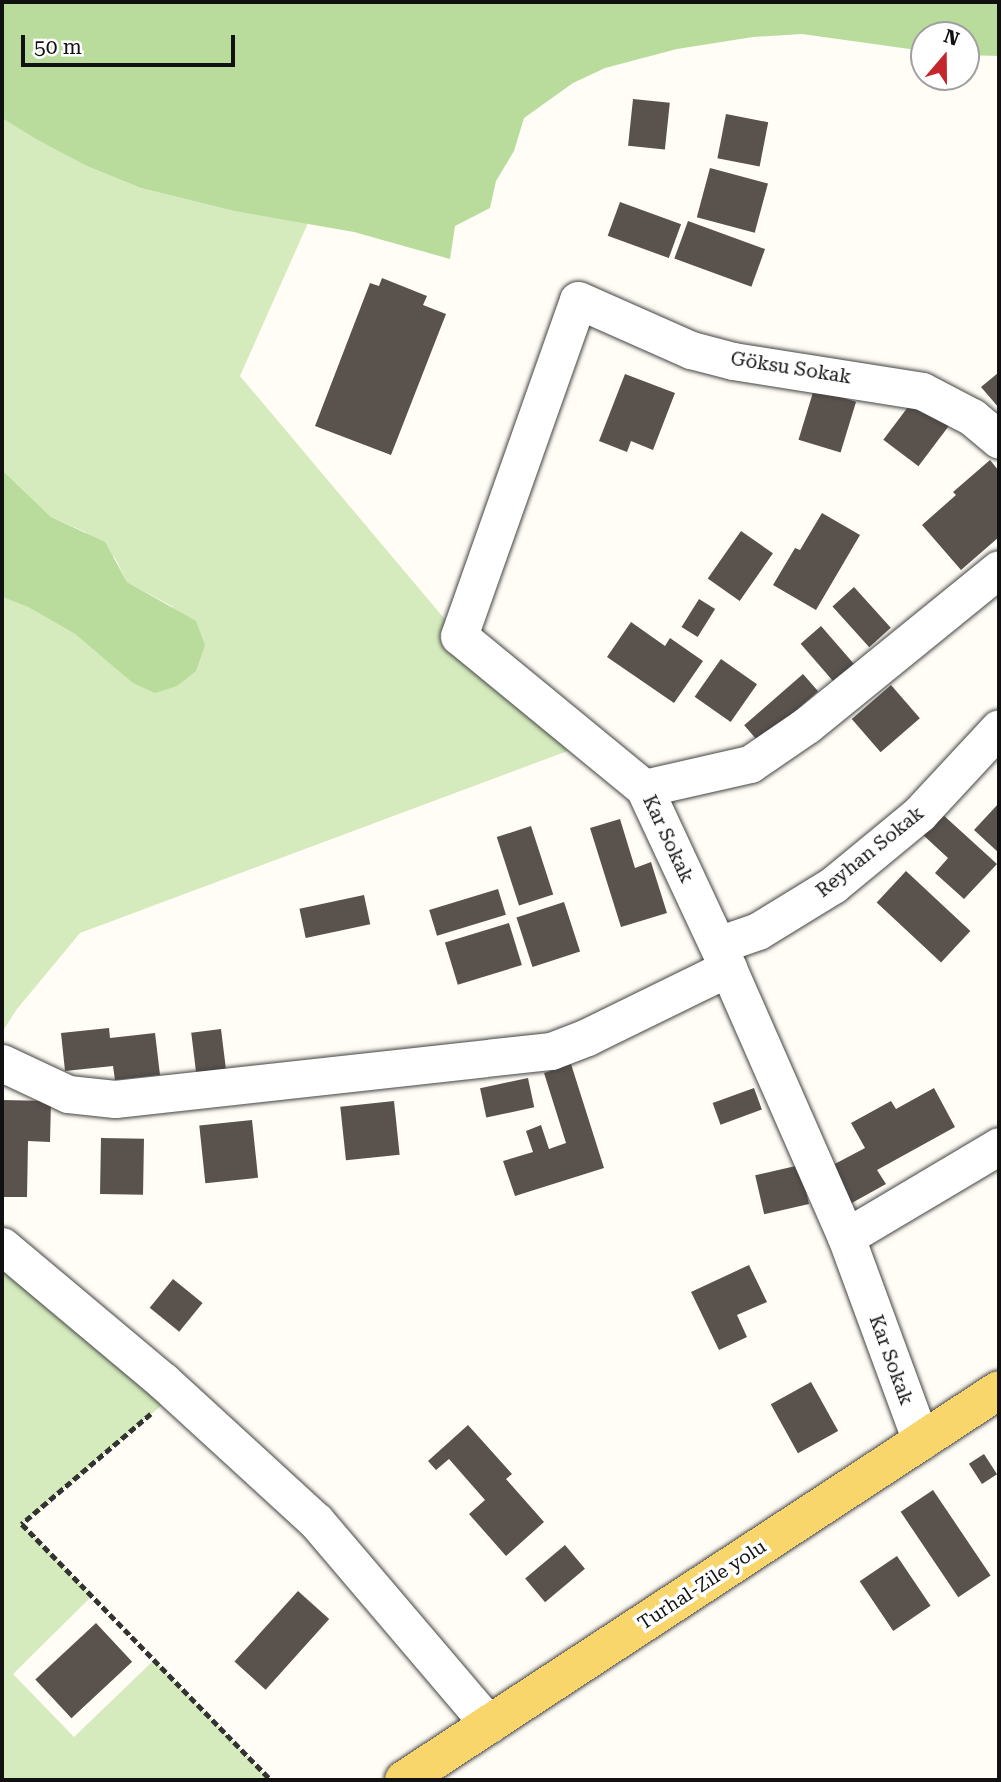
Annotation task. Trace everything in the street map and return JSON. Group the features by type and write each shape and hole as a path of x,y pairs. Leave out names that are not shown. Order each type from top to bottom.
{"main road":[{"name":"Turhal-Zile yolu","path":"404,1780 999,1390"}],"street":[{"name":"Göksu Sokak","path":"578,300 691,349 733,361 922,391 949,402 999,440"},
{"name":"Kar Sokak","path":"578,300 459,636 644,788 723,957 846,1237 921,1441"},
{"path":"644,788 750,764 807,725 999,569"},
{"name":"Reyhan Sokak","path":"2,1063 68,1094 115,1099 551,1051 587,1038 723,957 758,931 834,885 919,814 999,728"},
{"path":"846,1237 999,1146"},
{"path":"2,1246 176,1393 316,1521 489,1724"}],"path":[{"path":"176,1393 22,1524 271,1780"}],"green space":[{"path":"2,2 999,2 999,56 980,55 980,21 910,21 910,49 802,34 753,37 677,49 605,68 573,83 524,118 514,151 496,181 490,208 455,226 450,259 354,232 234,211 141,188 89,167 2,118"},
{"path":"2,118 89,167 141,188 234,211 308,223 240,376 459,636 589,743 80,933 17,1009 2,1032 2,597 28,607 75,634 99,654 173,607 127,582 115,558 85,532 51,517 2,470"},
{"path":"2,470 51,517 105,542 127,582 196,621 205,645 196,671 177,686 155,693 133,683 75,634 28,607 2,597"},
{"path":"2,1246 176,1393 23,1524 92,1596 13,1674 74,1737 154,1660 271,1780 2,1780"}],"building":[{"path":"633,99 670,103 665,150 628,146"},
{"path":"726,114 768,122 760,166 717,158"},
{"path":"710,168 768,184 755,233 697,217"},
{"path":"620,202 681,224 669,258 608,236"},
{"path":"688,221 765,249 751,287 674,259"},
{"path":"382,278 427,296 423,305 446,314 391,455 315,426 370,283 379,286"},
{"path":"998,373 999,375 999,408 981,387"},
{"path":"625,374 675,393 653,450 631,441 627,452 599,441"},
{"path":"814,389 856,402 841,453 799,440"},
{"path":"914,399 949,425 918,466 883,440"},
{"path":"990,460 999,471 999,537 961,570 922,525 956,495 953,492"},
{"path":"822,513 860,535 816,610 773,585 795,548 800,550"},
{"path":"741,531 773,553 740,601 708,579"},
{"path":"854,587 891,628 869,647 832,606"},
{"path":"699,599 715,609 698,637 682,627"},
{"path":"631,622 665,646 670,638 703,661 674,703 607,657"},
{"path":"821,626 856,666 835,684 801,644"},
{"path":"721,659 757,684 731,722 695,697"},
{"path":"803,674 818,691 759,743 744,725"},
{"path":"891,685 920,718 881,752 852,719"},
{"path":"999,803 999,853 974,830"},
{"path":"941,813 997,864 964,899 935,873 948,858 922,834"},
{"path":"620,819 635,868 651,862 667,913 621,927 590,828"},
{"path":"531,826 553,894 519,906 497,837"},
{"path":"906,871 970,931 941,962 877,902"},
{"path":"498,889 506,915 437,936 429,910"},
{"path":"364,895 370,924 306,938 299,909"},
{"path":"564,902 580,951 533,967 516,917"},
{"path":"509,923 522,965 458,985 445,943"},
{"path":"109,1028 110,1038 155,1033 160,1075 115,1080 113,1066 65,1071 61,1033"},
{"path":"221,1029 226,1070 196,1073 191,1033"},
{"path":"571,1064 604,1168 515,1196 503,1161 533,1152 526,1131 541,1125 549,1149 566,1143 544,1073"},
{"path":"528,1078 534,1107 486,1118 480,1088"},
{"path":"754,1088 762,1110 721,1125 713,1103"},
{"path":"934,1088 955,1127 877,1170 886,1184 850,1204 829,1167 865,1148 851,1123 891,1101 896,1109"},
{"path":"2,1100 51,1101 50,1142 28,1141 27,1197 2,1197"},
{"path":"394,1101 400,1155 346,1160 340,1107"},
{"path":"252,1120 258,1178 205,1183 199,1126"},
{"path":"101,1138 144,1139 143,1195 100,1194"},
{"path":"800,1165 809,1204 764,1214 755,1175"},
{"path":"749,1265 767,1302 737,1315 747,1337 719,1350 691,1292"},
{"path":"173,1279 203,1303 179,1332 150,1308"},
{"path":"811,1382 838,1431 798,1453 771,1404"},
{"path":"468,1425 512,1474 506,1479 544,1522 506,1556 469,1514 485,1500 449,1459 436,1470 428,1461"},
{"path":"984,1454 997,1474 982,1484 969,1464"},
{"path":"933,1490 991,1575 958,1597 901,1512"},
{"path":"565,1545 585,1569 545,1602 525,1578"},
{"path":"897,1556 931,1606 893,1631 860,1581"},
{"path":"298,1591 329,1619 266,1690 234,1662"},
{"path":"96,1623 132,1662 71,1718 35,1680"}]}
